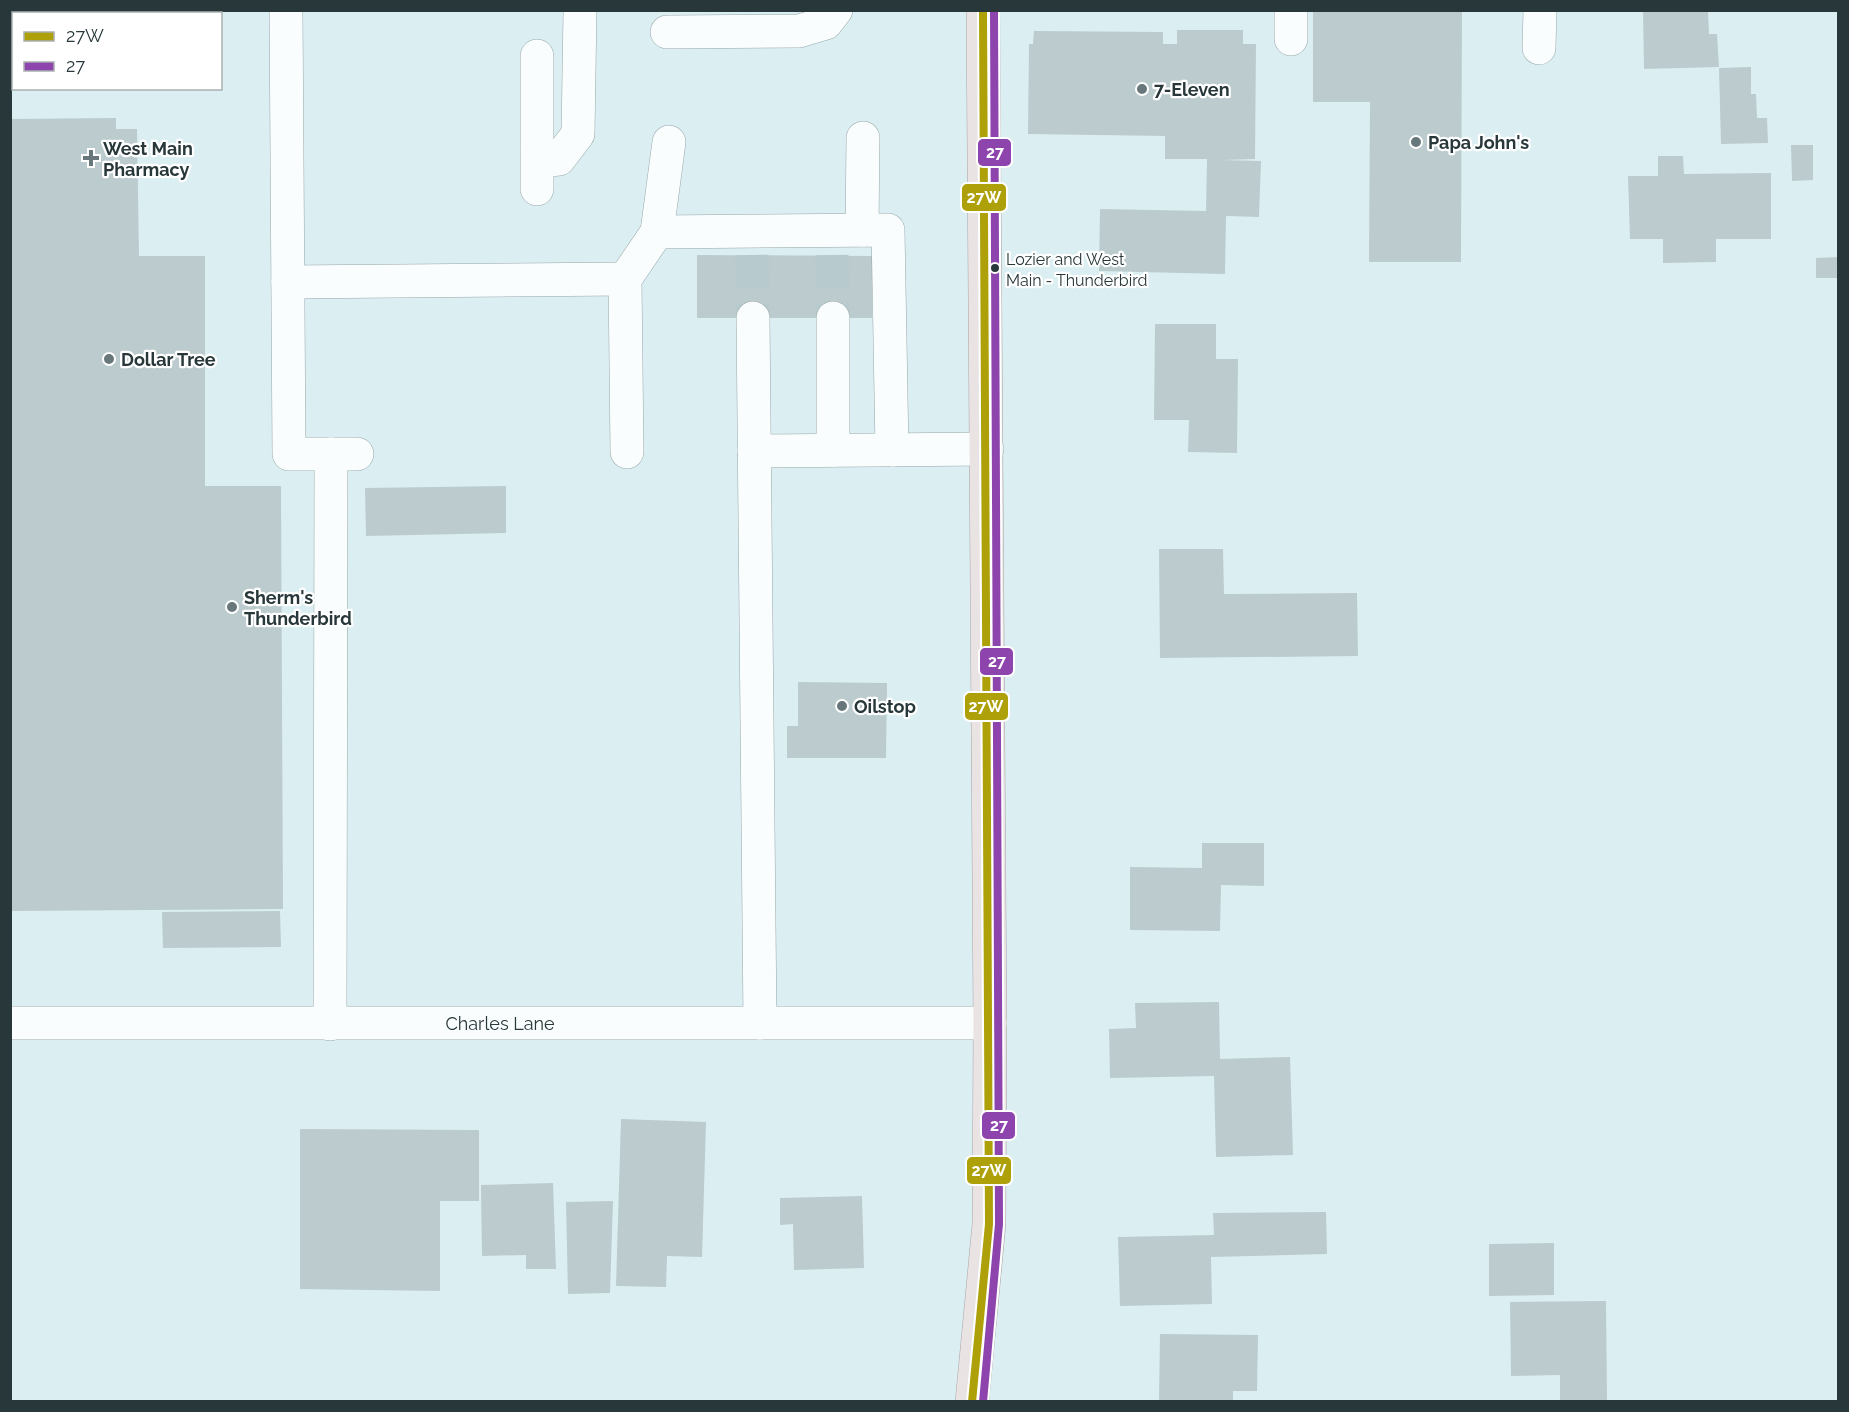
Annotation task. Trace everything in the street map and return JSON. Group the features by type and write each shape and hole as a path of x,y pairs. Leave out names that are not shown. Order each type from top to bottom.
{"main road":[{"path":"972,1401 989,1224 990,1023 983,10"}],"street":[{"path":"286,10 289,454 344,454 330,1024"},
{"path":"537,56 538,175 559,159 578,134 580,10"},
{"path":"667,32 799,31 826,23 836,10"},
{"path":"1539,48 1540,10"},
{"path":"842,239 863,138"},
{"path":"627,452 625,279 657,232 669,142"},
{"path":"657,232 752,243 842,239 888,230 892,450"},
{"path":"288,282 625,279"},
{"path":"753,318 760,1023"},
{"path":"833,318 833,450"},
{"path":"754,451 987,449"},
{"name":"Charles Lane","path":"10,1023 990,1023"}],"building":[{"name":"Papa John's","path":"1313,10 1462,10 1461,262 1369,262 1370,102 1313,102"},
{"path":"1643,10 1708,10 1709,34 1717,34 1719,67 1644,69"},
{"name":"7-Eleven","path":"1177,30 1243,30 1243,44 1256,44 1255,159 1222,160 1261,161 1259,217 1226,216 1225,274 1099,271 1100,209 1206,211 1207,159 1165,159 1165,136 1028,134 1029,44 1033,44 1034,31 1163,32 1163,44 1177,44"},
{"path":"1751,67 1751,94 1756,94 1757,118 1767,118 1768,143 1721,144 1719,68"},
{"path":"116,118 116,129 137,129 139,256 205,256 205,486 281,486 283,909 10,911 10,119"},
{"path":"1791,145 1813,145 1813,180 1792,181"},
{"path":"1658,156 1683,156 1684,174 1771,173 1771,239 1716,239 1716,262 1663,263 1663,239 1630,239 1628,176 1658,176"},
{"path":"697,255 872,256 872,318 697,318"},
{"path":"1838,257 1838,278 1816,278 1816,258"},
{"path":"1155,324 1216,324 1216,359 1238,359 1237,453 1188,452 1189,420 1154,420"},
{"path":"506,486 506,533 366,536 365,488"},
{"path":"1159,549 1223,549 1224,594 1357,593 1358,656 1160,658"},
{"name":"Oilstop","path":"798,682 887,683 886,758 787,758 787,726 798,726"},
{"path":"1202,843 1264,843 1264,886 1221,885 1220,931 1130,930 1130,867 1202,868"},
{"path":"280,911 281,947 163,948 162,912"},
{"path":"1219,1002 1220,1059 1290,1057 1293,1155 1216,1157 1214,1076 1110,1078 1109,1029 1136,1028 1135,1003"},
{"path":"621,1119 706,1122 702,1257 667,1256 666,1287 616,1286"},
{"path":"300,1129 479,1130 479,1201 440,1201 440,1291 300,1289"},
{"path":"553,1183 556,1269 526,1269 526,1255 482,1256 481,1185"},
{"path":"862,1196 864,1268 794,1270 793,1224 780,1225 780,1198"},
{"path":"613,1201 610,1293 568,1294 566,1202"},
{"path":"1326,1212 1327,1254 1211,1257 1212,1304 1120,1306 1118,1237 1214,1235 1213,1213"},
{"path":"1554,1243 1554,1295 1489,1296 1489,1244"},
{"path":"1606,1301 1607,1402 1560,1402 1560,1375 1511,1376 1510,1302"},
{"path":"1160,1334 1258,1335 1257,1391 1233,1391 1233,1402 1159,1402"}],"tunnel":[{"path":"752,255 753,318"},
{"path":"832,255 833,318"}],"transit line":[{"name":"27W","path":"972,1402 989,1224 983,10"},
{"name":"27","path":"983,1402 999,1224 994,10"}],"place":[{"name":"7-Eleven","path":"1142,89"},
{"name":"Papa John's","path":"1416,142"},
{"name":"West Main Pharmacy","path":"91,158"},
{"name":"Lozier and West Main - Thunderbird","path":"995,268"},
{"name":"Dollar Tree","path":"109,359"},
{"name":"Sherm's Thunderbird","path":"232,607"},
{"name":"Oilstop","path":"842,706"}]}
